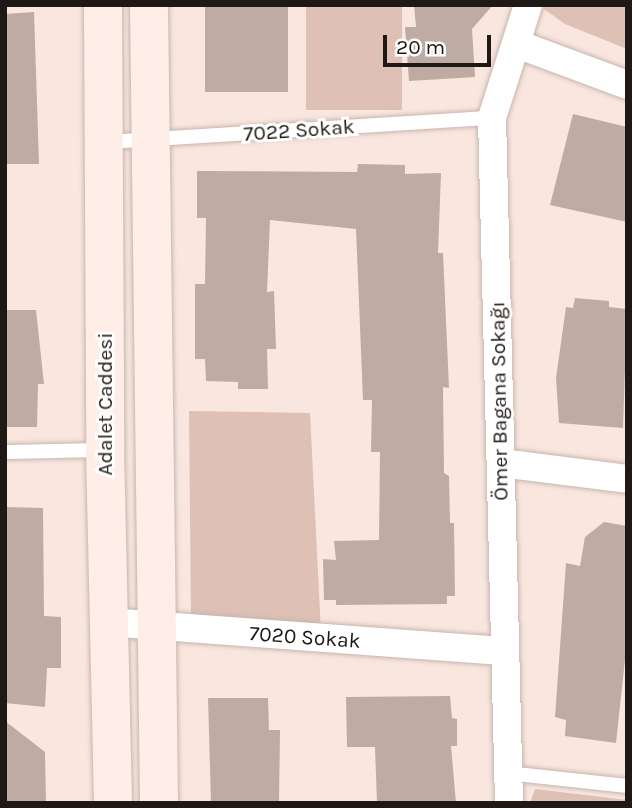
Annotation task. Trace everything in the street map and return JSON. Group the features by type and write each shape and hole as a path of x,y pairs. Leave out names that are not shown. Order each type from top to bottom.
{"street":[{"name":"Adalet Caddesi","path":"103,5 106,142 107,622 113,803"},
{"path":"149,5 159,803"},
{"name":"Ömer Bagana Sokağı","path":"509,803 502,651 501,463 492,118 528,5"},
{"path":"517,44 627,85"},
{"path":"501,463 627,479"},
{"name":"7020 Sokak","path":"107,622 502,651"}],"lane":[{"name":"7022 Sokak","path":"106,142 492,118"},
{"path":"5,452 105,450"},
{"path":"507,773 627,786"}],"shaded area":[{"path":"306,5 402,5 402,110 306,110"},
{"path":"545,5 627,5 627,49 565,24 544,9"},
{"path":"189,411 310,413 321,633 191,619"},
{"path":"535,789 627,800 627,803 530,803"}],"building":[{"path":"205,5 288,5 288,92 205,92"},
{"path":"414,5 493,5 472,29 475,77 409,81 405,27 416,27"},
{"path":"34,12 39,164 5,164 5,14"},
{"path":"573,114 627,127 627,222 550,205"},
{"path":"358,164 405,165 405,174 441,173 438,253 443,253 449,388 443,387 444,473 449,476 450,523 454,523 455,596 447,596 447,604 336,605 336,600 324,600 323,559 336,560 334,541 379,540 380,452 371,452 372,400 363,400 356,229 270,220 267,292 274,291 276,349 267,349 268,389 238,389 238,382 206,381 205,359 195,359 195,284 205,284 206,218 197,218 197,171 357,172"},
{"path":"575,298 609,301 609,307 627,309 623,428 559,423 556,378 566,307 573,308"},
{"path":"5,310 36,310 44,384 38,384 37,427 5,427"},
{"path":"5,507 43,508 44,616 61,617 61,668 47,668 45,707 5,703"},
{"path":"604,522 627,526 627,641 616,743 565,736 566,720 555,717 566,563 580,566 585,537"},
{"path":"450,696 452,718 457,719 457,746 451,746 456,803 377,803 375,747 347,747 346,697"},
{"path":"208,698 268,698 269,730 280,730 279,803 211,803"},
{"path":"5,721 45,752 46,803 5,803"}]}
